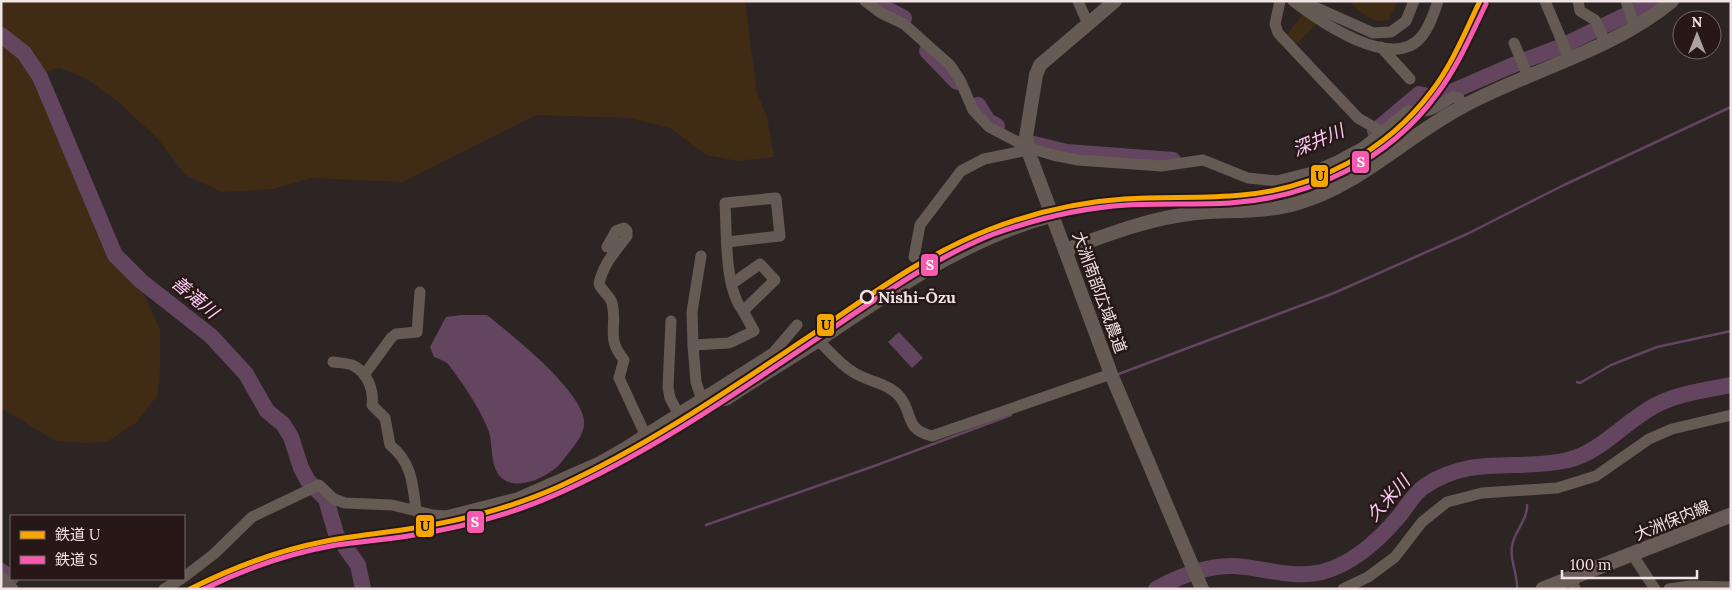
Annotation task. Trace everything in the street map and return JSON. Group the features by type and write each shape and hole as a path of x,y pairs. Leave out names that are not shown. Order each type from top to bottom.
{"main road":[{"name":"大洲保内線","path":"1543,589 1573,584 1632,554 1731,515"}],"street":[{"path":"865,1 881,13 904,24 950,65 960,80 973,110 989,127 1053,155 1078,160 1160,166 1203,160 1248,178 1277,181 1312,172 1337,161 1363,147 1378,129 1408,111 1427,112 1453,97 1459,98 1462,106"},
{"path":"1078,1 1088,24"},
{"name":"大洲南部広域農道","path":"1115,1 1040,64 1036,75 1027,144 1112,374 1202,589"},
{"path":"1280,1 1275,24 1278,33 1358,118 1378,129"},
{"path":"1294,2 1308,4 1373,33 1391,32 1406,21 1414,1"},
{"path":"1294,2 1341,34 1364,45 1405,47 1422,37 1438,1"},
{"path":"1544,1 1569,58"},
{"path":"1578,1 1580,11 1596,20 1605,42"},
{"path":"1626,1 1635,28"},
{"path":"1066,250 1156,219 1197,213 1267,210 1297,204 1328,192 1361,175 1429,125 1462,106 1635,28 1672,1"},
{"path":"1514,43 1528,76"},
{"path":"1381,47 1410,80"},
{"path":"914,257 920,224 961,171 984,159 1027,144"},
{"path":"693,345 737,341 754,331 744,311 738,304 733,283 728,242 725,203 776,198 780,236 728,242"},
{"path":"701,256 692,312 696,382 705,396 720,401 728,400 898,288 955,254 995,235 1053,217"},
{"path":"607,247 616,231 624,228 627,231 627,236 607,260 601,272 599,284 612,302 612,336 624,360 619,378 622,387 634,406 645,434"},
{"path":"733,283 760,264 775,280 744,311"},
{"path":"364,375 385,350 391,338 396,334 417,332 420,292"},
{"path":"671,322 668,387 670,398 678,413"},
{"path":"185,576 214,554 252,517 319,485 334,499 345,503 392,505 433,516 446,516 517,498 599,462 645,434 772,353 797,325"},
{"path":"819,341 855,373 892,390 901,398 911,425 920,433 932,436 1112,374"},
{"path":"334,362 354,365 364,375 374,393 372,405 386,418 390,445 401,454 408,464 416,510"},
{"path":"1343,589 1368,577 1394,557 1422,522 1447,502 1482,493 1557,488 1596,476 1649,439 1672,429 1731,415"},
{"path":"1632,554 1655,589"},
{"path":"1,577 13,589"},
{"path":"164,589 179,580"},
{"path":"1669,589 1690,586 1731,587"}],"shaded area":[{"path":"1,1 745,1 757,93 767,117 774,157 738,161 706,155 670,128 630,118 536,115 403,182 312,178 273,189 222,192 185,175 158,139 117,101 85,78 59,68 44,72 42,89 63,144 137,279 160,329 160,369 157,396 137,422 108,441 89,443 56,441 1,408"},
{"path":"1349,1 1398,1 1388,20 1377,21 1357,9"},
{"path":"1303,14 1316,25 1294,46 1285,37"},
{"path":"487,315 546,366 574,398 582,413 584,426 578,441 560,464 544,476 524,483 512,483 504,480 499,475 493,462 489,432 482,415 448,364 434,357 430,347 446,317"},
{"path":"899,332 923,358 912,368 888,342"}],"waterway":[{"name":"深井川","path":"872,1 904,18"},
{"name":"深井川","path":"1375,131 1419,94 1437,98 1560,47 1655,1"},
{"name":"善滝川","path":"1,35 24,53 40,77 115,255 141,281 211,336 246,374 267,411 283,424 291,437 301,468 308,481 326,499 336,534 358,565 363,589"},
{"name":"深井川","path":"927,51 957,82"},
{"name":"深井川","path":"978,105 988,121 997,126"},
{"path":"1116,375 1334,293 1467,234 1564,185 1731,107"},
{"name":"深井川","path":"1034,144 1067,152 1173,160"},
{"path":"1577,382 1580,383 1611,365 1657,347 1731,331"},
{"name":"久米川","path":"1156,589 1185,575 1214,567 1235,566 1300,574 1322,572 1344,563 1365,550 1392,524 1418,492 1443,476 1460,470 1478,467 1531,465 1568,460 1592,450 1647,410 1666,400 1684,394 1731,385"},
{"path":"706,525 877,465 1011,415"},
{"path":"1517,589 1512,548 1515,537 1526,515 1527,505"},
{"path":"1,571 10,577"}],"rail line":[{"name":"U","path":"190,589 238,567 288,550 332,540 422,527 462,519 521,502 558,487 592,471 658,434 921,263 988,230 1055,209 1107,200 1242,195 1296,185 1322,175 1371,149 1413,113 1439,82 1458,48 1480,1"},
{"name":"S","path":"204,589 252,568 302,552 461,526 520,509 557,494 626,460 659,441 725,400 904,281 946,256 991,235 1041,219 1092,209 1127,205 1217,204 1260,200 1318,184 1372,156 1396,138 1418,117 1437,94 1451,72 1486,4"}],"place":[{"name":"Nishi-Ōzu","path":"867,297"}]}
